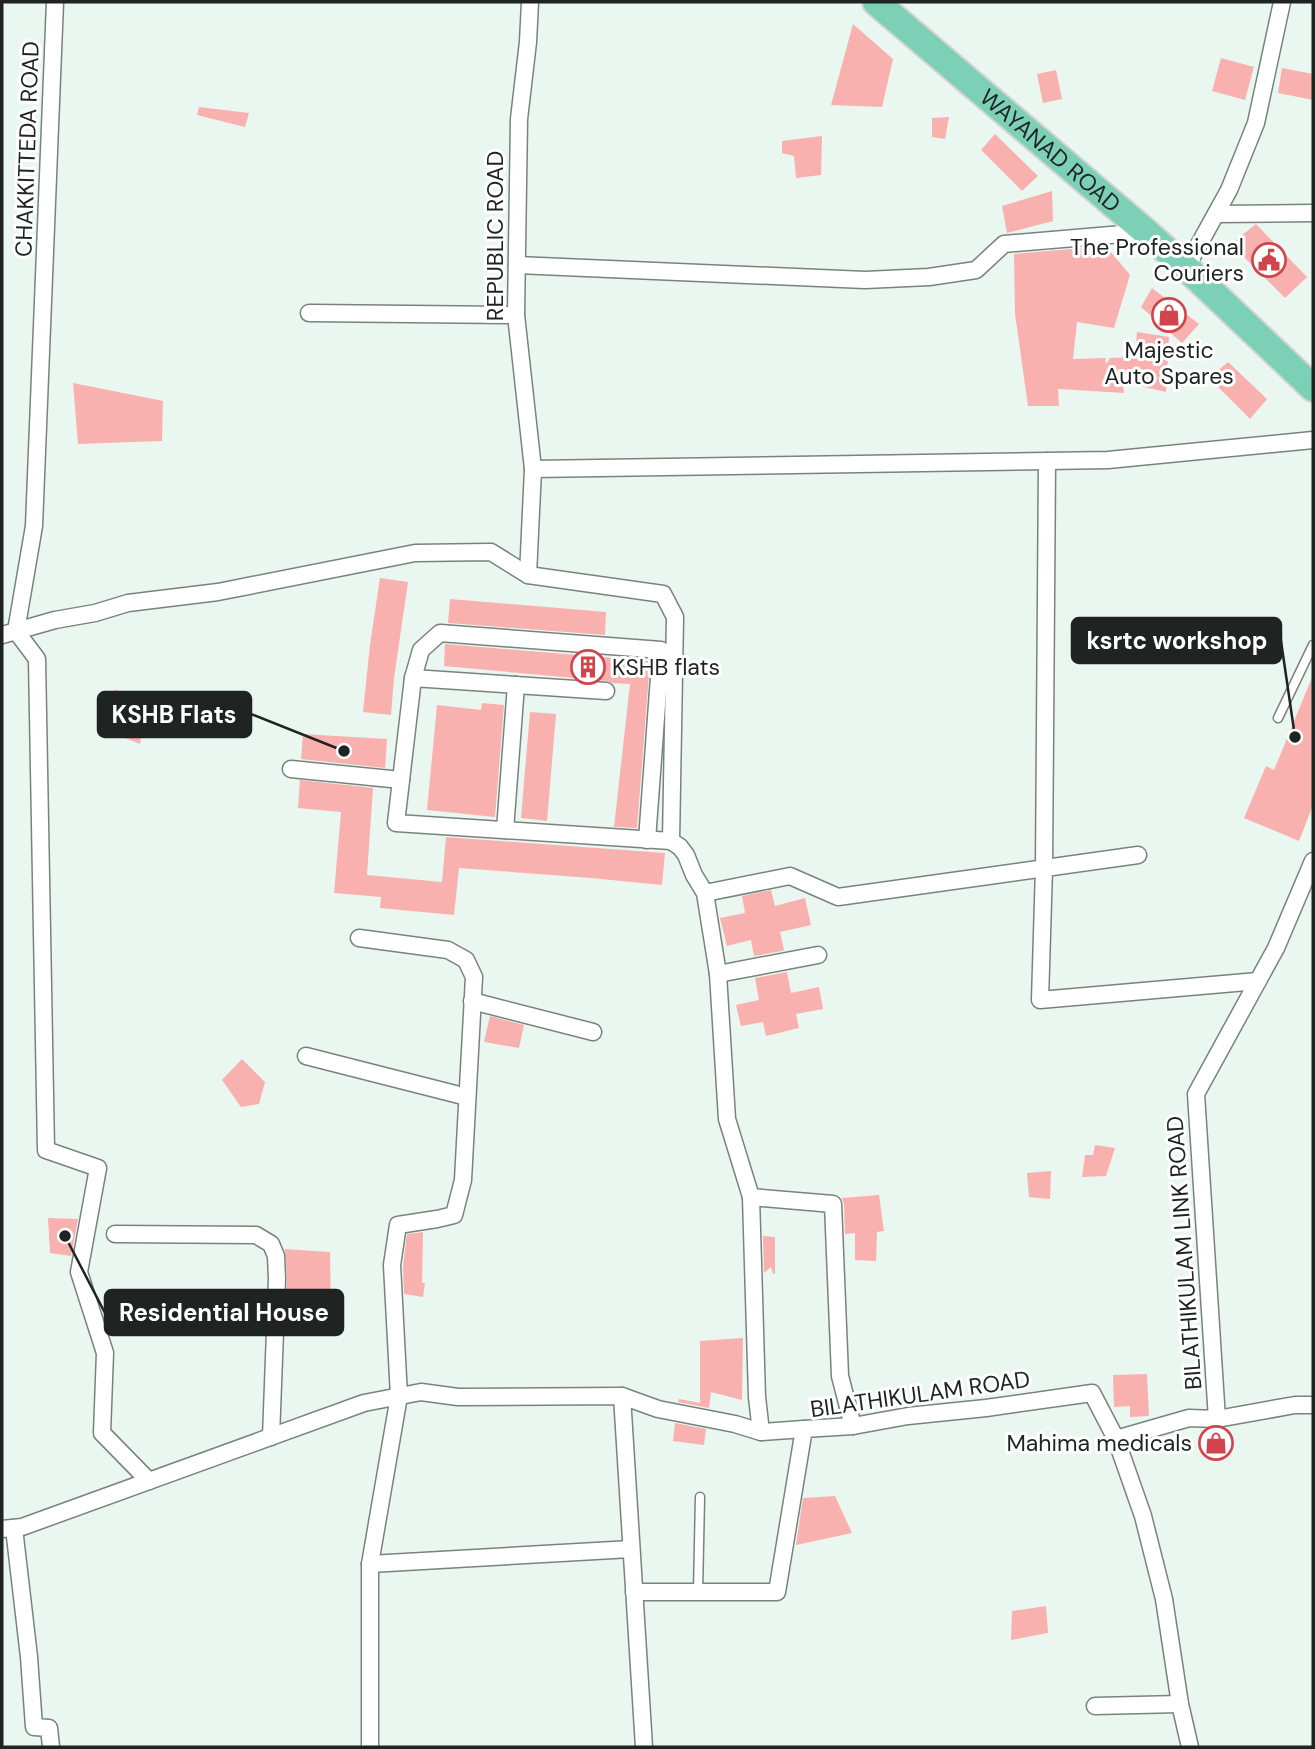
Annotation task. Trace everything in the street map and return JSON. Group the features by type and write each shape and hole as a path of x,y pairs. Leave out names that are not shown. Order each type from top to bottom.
{"main road":[{"name":"WAYANAD ROAD","path":"876,2 1146,232 1313,388"}],"street":[{"name":"CHAKKITTEDA ROAD","path":"9,633 34,526 55,2"},
{"name":"REPUBLIC ROAD","path":"528,575 533,469 516,315 519,119 530,2"},
{"path":"1186,268 1229,190 1256,123 1282,2"},
{"path":"1216,214 1313,213"},
{"path":"517,265 865,280 929,278 976,270 1004,244 1146,232"},
{"path":"309,313 516,315"},
{"path":"533,469 1108,460 1313,440"},
{"path":"1048,461 1040,1000 1258,981"},
{"path":"9,633 128,603 218,592 415,553 491,552 528,575 663,594 675,617 671,841"},
{"path":"9,633 37,659 46,1150 98,1168 79,1272 105,1353 102,1433 149,1481"},
{"path":"647,840 661,650 440,633 421,650 413,678 396,823 647,840 671,841 680,846 686,855 705,893 718,974 727,1119 751,1197 757,1397 761,1432"},
{"path":"413,678 606,691"},
{"path":"505,830 516,685"},
{"path":"291,769 401,779"},
{"path":"705,893 790,876 838,897 1138,855"},
{"name":"BILATHIKULAM LINK ROAD","path":"1217,1419 1196,1094 1276,948 1313,860"},
{"path":"359,938 448,950 466,960 474,977 463,1180 454,1215 398,1225 392,1265 399,1396 370,1564 370,1747"},
{"path":"718,974 818,955"},
{"path":"472,1001 593,1032"},
{"path":"306,1056 467,1097"},
{"path":"751,1197 832,1204 840,1376 853,1426"},
{"path":"115,1234 256,1235 271,1244 276,1256 277,1279 271,1437"},
{"path":"51,1747 49,1728 34,1727 30,1657 8,1528 22,1527 364,1403 421,1392 458,1397 622,1396 658,1409 735,1424 761,1432 804,1429"},
{"name":"BILATHIKULAM ROAD","path":"634,1592 777,1592 804,1429 853,1426 908,1416 1092,1393 1116,1439"},
{"path":"622,1396 644,1747"},
{"path":"1190,1747 1180,1704 1164,1598 1143,1517 1116,1439 1189,1418 1217,1419 1295,1405 1313,1405"},
{"path":"370,1564 631,1549"},
{"path":"1095,1706 1180,1704"}],"lane":[{"path":"1278,718 1313,645"},
{"path":"698,1592 699,1497"}],"building":[{"path":"853,24 893,59 882,107 831,105"},
{"path":"1221,58 1254,67 1245,100 1212,91"},
{"path":"1282,68 1313,74 1313,100 1278,93"},
{"path":"1056,70 1062,99 1043,103 1037,74"},
{"path":"199,107 249,113 245,127 197,115"},
{"path":"949,117 945,139 932,137 932,118"},
{"path":"995,134 1038,176 1022,191 981,150"},
{"path":"822,136 821,175 796,178 794,156 782,153 782,141"},
{"path":"1052,191 1053,221 1007,233 1002,206"},
{"name":"The Professional Couriers","path":"1256,224 1307,277 1285,298 1231,244"},
{"path":"1106,246 1130,275 1114,328 1077,322 1073,359 1106,358 1107,363 1110,358 1135,357 1137,332 1169,337 1166,392 1123,382 1124,393 1058,389 1059,406 1028,406 1015,314 1014,254"},
{"name":"Majestic Auto Spares","path":"1152,288 1199,324 1182,343 1141,307"},
{"path":"1228,362 1267,399 1250,419 1209,378"},
{"path":"73,383 163,401 162,441 78,444"},
{"path":"380,578 408,582 391,715 363,712"},
{"path":"450,599 606,612 605,635 448,623"},
{"path":"445,644 650,661 637,828 614,827 630,684 444,666"},
{"path":"1313,675 1313,805 1299,841 1244,818 1266,766 1274,770"},
{"path":"114,690 147,696 140,744 108,731"},
{"path":"482,703 504,705 495,817 427,810 437,705 481,710"},
{"path":"530,712 556,714 547,821 521,818"},
{"path":"303,734 387,739 385,768 301,759"},
{"path":"300,780 373,788 367,875 442,882 446,837 665,853 662,885 459,868 454,915 380,908 381,897 334,893 341,812 298,808"},
{"path":"771,890 775,906 805,898 811,925 780,932 782,951 754,956 751,940 727,946 720,918 745,913 742,896"},
{"path":"787,972 791,993 819,987 823,1009 796,1014 799,1028 766,1036 763,1022 741,1026 736,1005 759,1000 755,978"},
{"path":"490,1016 524,1025 519,1048 484,1042"},
{"path":"242,1059 265,1082 259,1104 241,1107 222,1080"},
{"path":"1095,1145 1115,1148 1106,1176 1082,1177 1085,1155 1093,1155"},
{"path":"1051,1171 1050,1199 1029,1197 1027,1173"},
{"path":"879,1195 884,1231 877,1232 876,1261 855,1260 855,1233 845,1234 842,1198"},
{"path":"48,1218 78,1219 71,1256 50,1253"},
{"path":"423,1232 423,1297 404,1294 403,1266 407,1234"},
{"path":"763,1236 775,1237 773,1274 771,1267 764,1273"},
{"path":"285,1249 330,1252 331,1313 286,1310"},
{"path":"743,1338 742,1400 711,1392 709,1408 678,1402 679,1399 700,1403 700,1341"},
{"path":"1147,1374 1149,1416 1130,1417 1130,1406 1114,1407 1113,1375"},
{"path":"675,1423 706,1429 704,1445 673,1441"},
{"path":"835,1496 852,1533 796,1545 803,1498"},
{"path":"1046,1606 1048,1633 1011,1640 1012,1611"}],"place":[{"name":"The Professional Couriers","path":"1269,260"},
{"name":"Majestic Auto Spares","path":"1169,315"},
{"name":"KSHB flats","path":"588,667"},
{"name":"ksrtc workshop","path":"1295,737"},
{"name":"KSHB Flats","path":"344,751"},
{"name":"Residential House","path":"65,1236"},
{"name":"Mahima medicals","path":"1216,1443"}]}
